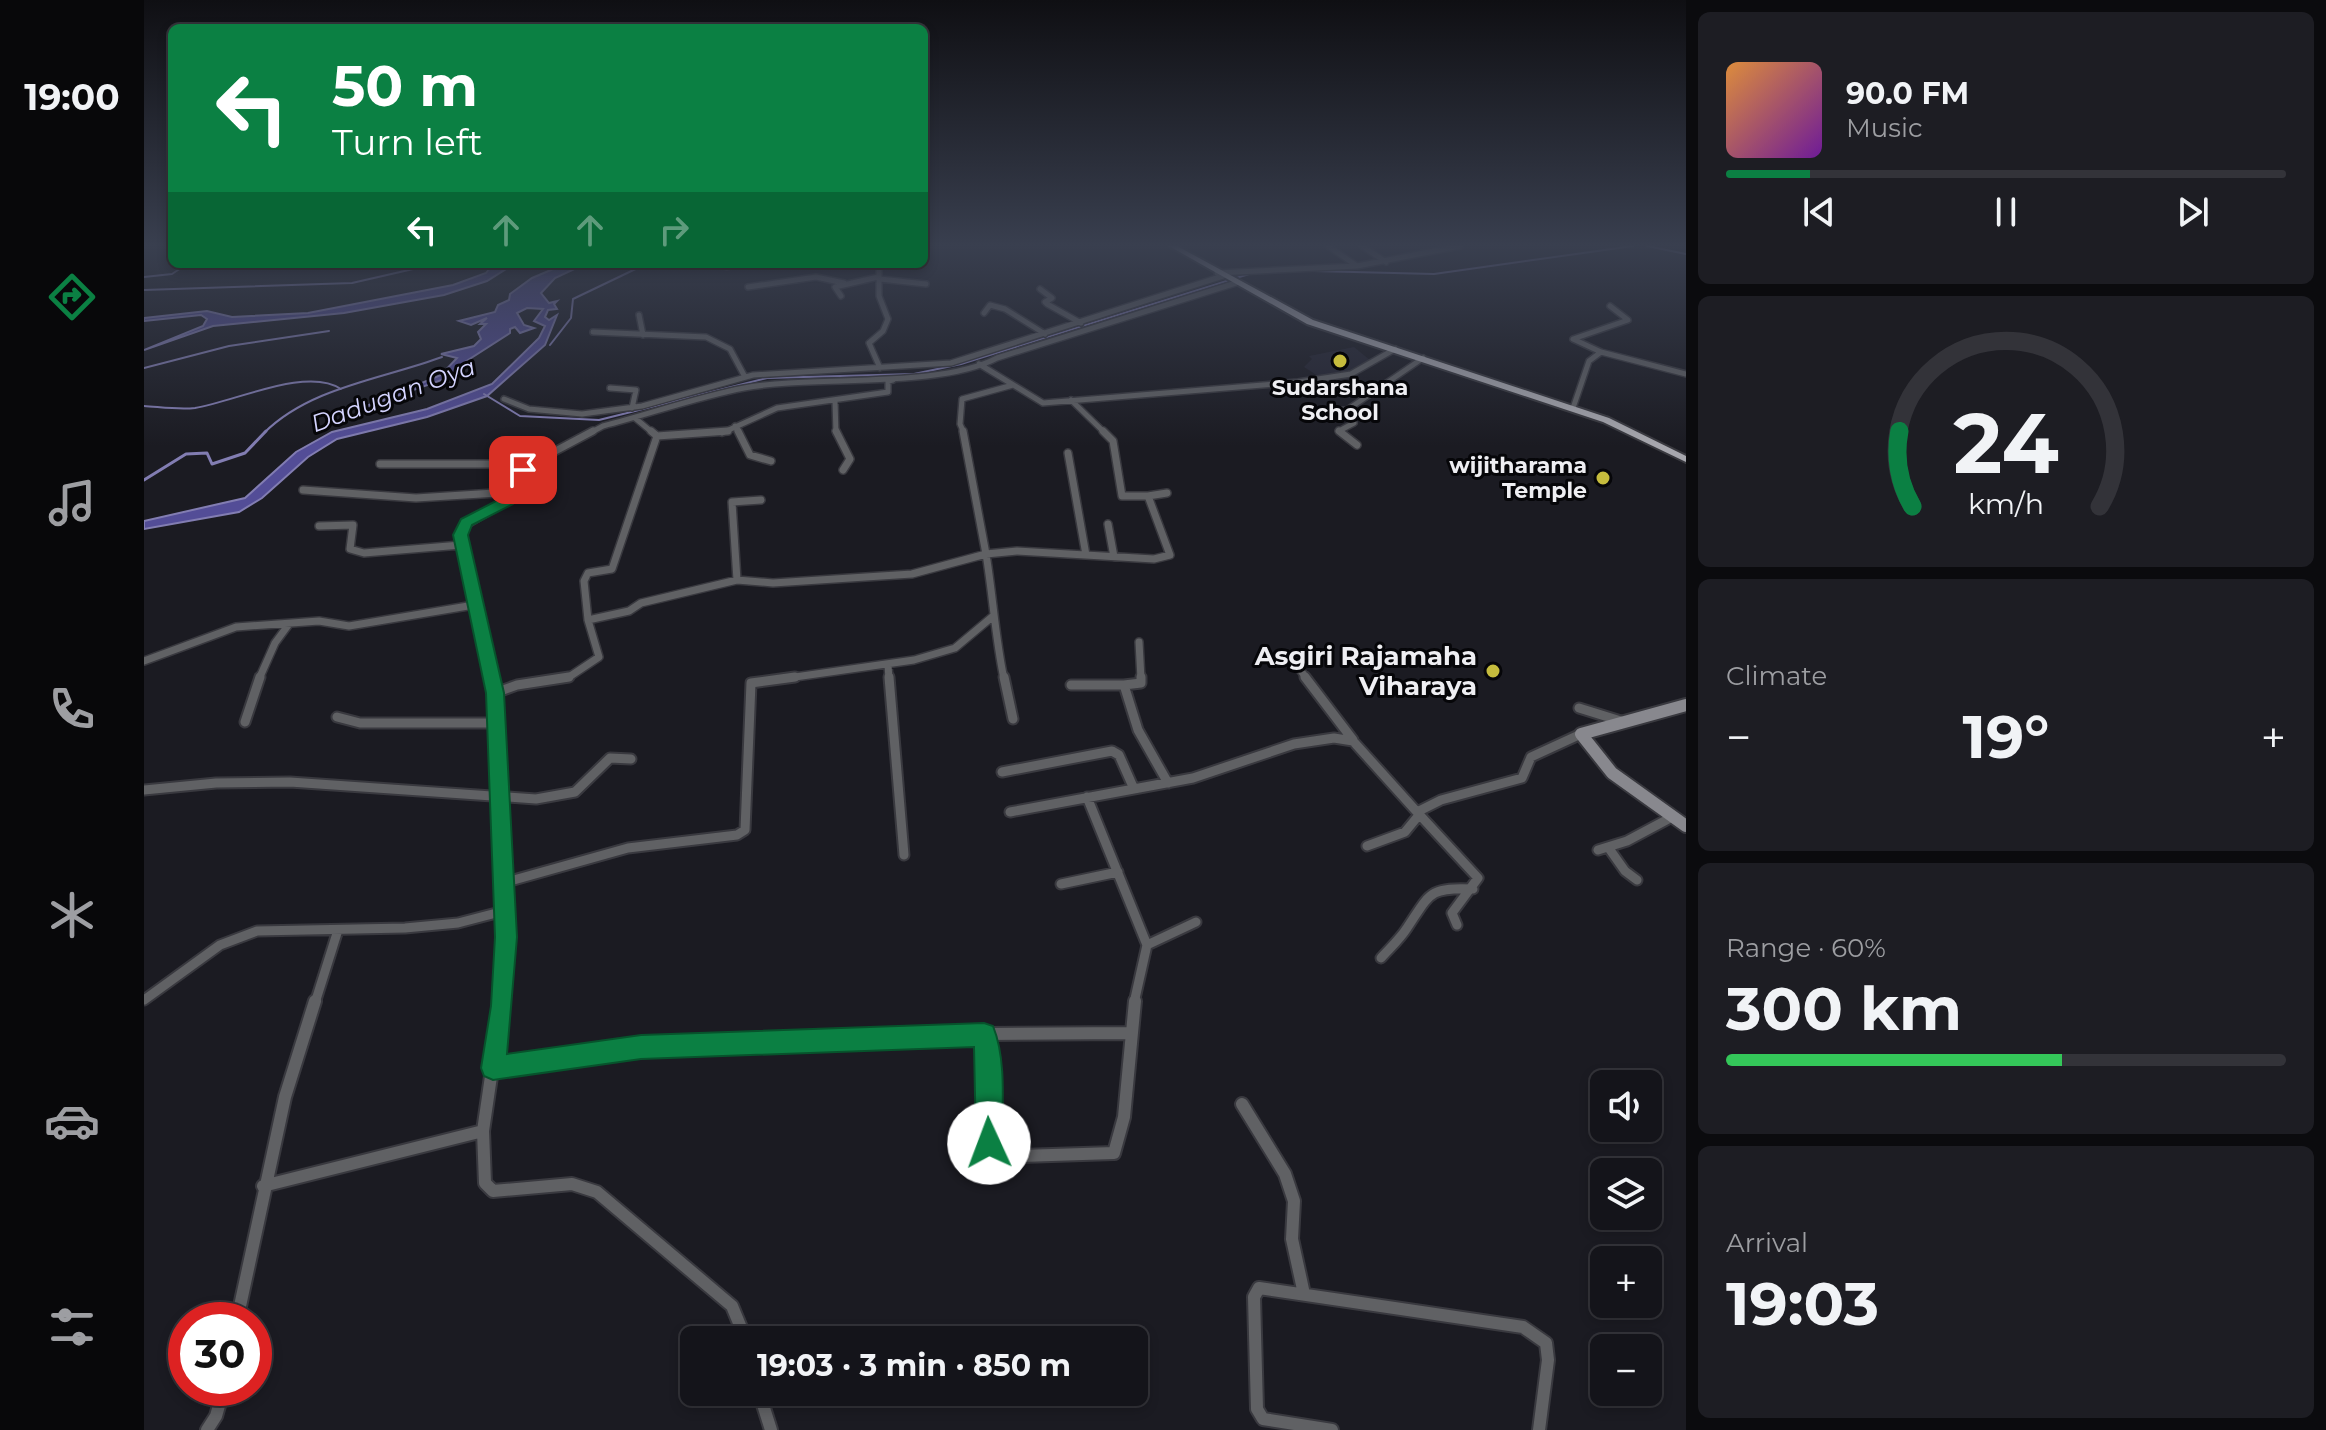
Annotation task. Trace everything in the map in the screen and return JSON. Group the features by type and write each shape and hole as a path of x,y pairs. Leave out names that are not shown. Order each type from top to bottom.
{"main road":[{"path":"1291,313 1573,408 1626,428 1686,459"}],"street":[{"path":"880,368 869,343 883,331 888,319 886,313"},
{"path":"1011,313 1045,334"},
{"path":"1063,313 1081,323"},
{"path":"633,412 657,436 724,433 777,408 888,392 888,381 941,373 1111,313"},
{"path":"740,1326 732,1306 597,1192 572,1184 493,1191 485,1183 483,1131 502,1006 504,911 495,693 461,545 466,523 499,508 512,492 523,470 531,464 603,426 633,412 745,377 933,366 997,358 1141,313"},
{"path":"1619,313 1628,320 1573,339 1601,352 1686,374"},
{"path":"639,315 643,335"},
{"path":"593,332 643,335 695,333 714,338 730,348 745,377"},
{"path":"976,361 1043,403 1288,384 1351,374 1395,349"},
{"path":"1573,408 1589,361 1601,352"},
{"path":"1312,416 1324,410 1347,410 1423,358"},
{"path":"504,399 529,409 582,414 633,412 745,388 941,373"},
{"path":"1013,385 962,399 960,424 968,444 995,606 992,617 1013,719"},
{"path":"610,388 636,390 633,412"},
{"path":"1071,400 1113,441 1122,496 1167,493"},
{"path":"835,401 836,434 850,455 843,470"},
{"path":"1347,410 1345,413 1354,423 1339,431 1357,445"},
{"path":"735,426 750,455 771,461"},
{"path":"495,693 517,685 569,677 599,657 598,645 591,637 584,581 588,573 612,569 651,445 657,436"},
{"path":"1068,453 1086,555"},
{"path":"380,464 531,464"},
{"path":"303,490 416,498 512,492"},
{"path":"588,620 629,611 641,603 737,580 773,583 912,574 986,554 1017,551 1154,559 1170,555 1148,496"},
{"path":"737,580 738,555 732,502 761,500"},
{"path":"1108,524 1118,557"},
{"path":"319,526 353,525 350,549 364,553 461,545"},
{"path":"1118,557 1134,562"},
{"path":"144,661 220,631 319,621 349,626 474,605"},
{"path":"503,883 628,848 725,838 745,830 751,683 777,677 888,665 955,648 992,617"},
{"path":"245,722 270,654 281,631 290,624"},
{"path":"1071,685 1141,683 1139,642"},
{"path":"888,665 904,855"},
{"path":"1298,667 1353,741 1478,878 1473,889 1452,913 1457,925"},
{"path":"1124,685 1138,730 1168,783"},
{"path":"1418,813 1441,800 1522,778 1531,757 1581,734 1686,705"},
{"path":"1579,708 1628,723"},
{"path":"337,717 360,723 496,723"},
{"path":"1581,734 1602,762 1686,826"},
{"path":"1010,812 1168,783 1248,762 1287,744 1338,737 1353,741"},
{"path":"1002,772 1112,751 1119,755 1134,789"},
{"path":"144,790 169,786 307,783 525,800 572,793 586,785 610,758 631,759"},
{"path":"984,1034 989,1074 987,1124 992,1161 1021,1156 1114,1153 1124,1117 1131,1033 1147,945 1087,797"},
{"path":"1367,846 1405,832 1418,820 1418,813"},
{"path":"1637,880 1603,849 1672,817"},
{"path":"1061,884 1118,872"},
{"path":"1381,958 1406,930 1424,898 1449,888 1473,889"},
{"path":"144,1000 220,945 257,931 458,923 504,911"},
{"path":"1147,945 1196,922"},
{"path":"240,1302 263,1186 285,1097 338,930"},
{"path":"493,1068 641,1047 984,1034 1131,1033"},
{"path":"1242,1104 1285,1174 1294,1201 1292,1239 1304,1294"},
{"path":"263,1186 483,1131"},
{"path":"1332,1430 1263,1419 1257,1409 1258,1352 1254,1297 1259,1288 1523,1327 1536,1333 1546,1343 1548,1360 1539,1430"},
{"path":"207,1430 219,1406"},
{"path":"763,1406 771,1430"}],"shaded area":[{"name":"Sudarshana School","path":"1354,347 1371,361 1355,370 1318,376 1304,367 1312,359 1309,356"}],"water":[{"path":"191,313 232,317 345,313 213,326 144,350 203,326 207,319 201,315 144,321 144,318"},
{"name":"Dadugan Oya","path":"492,313 518,313 524,325 534,328 520,333 515,327 510,329 510,333 465,362 453,376 357,410 441,375 457,358 441,354 474,346 481,339 478,332 486,324 480,324 487,318 471,325 459,321"},
{"path":"540,313 547,313 545,317 549,320 557,315 545,345 487,396 427,417 337,439 308,457 262,498 239,512 144,529 144,521 245,498 296,452 332,432 427,409 492,384 539,338 545,326 534,321"}],"waterway":[{"path":"550,345 571,318 572,313"},
{"path":"484,394 520,416 599,420 767,378 914,374 961,364 1125,313"},
{"path":"144,368 229,346 329,331"},
{"name":"Dadugan Oya","path":"341,389 442,357"},
{"name":"Dadugan Oya","path":"144,406 195,408 290,383 309,381 341,389"},
{"name":"Dadugan Oya","path":"265,432 282,417 341,389"},
{"path":"144,480 186,454 207,453 212,464 245,453 265,432"}],"place":[{"name":"Sudarshana School","path":"1340,361"},
{"name":"wijitharama Temple","path":"1603,478"},
{"name":"Asgiri Rajamaha Viharaya","path":"1493,671"}],"route":[{"path":"523,470 508,500 499,508 466,523 461,535 478,626 495,693 506,937 502,1006 493,1068 641,1047 984,1034 989,1074 989,1143"}]}
